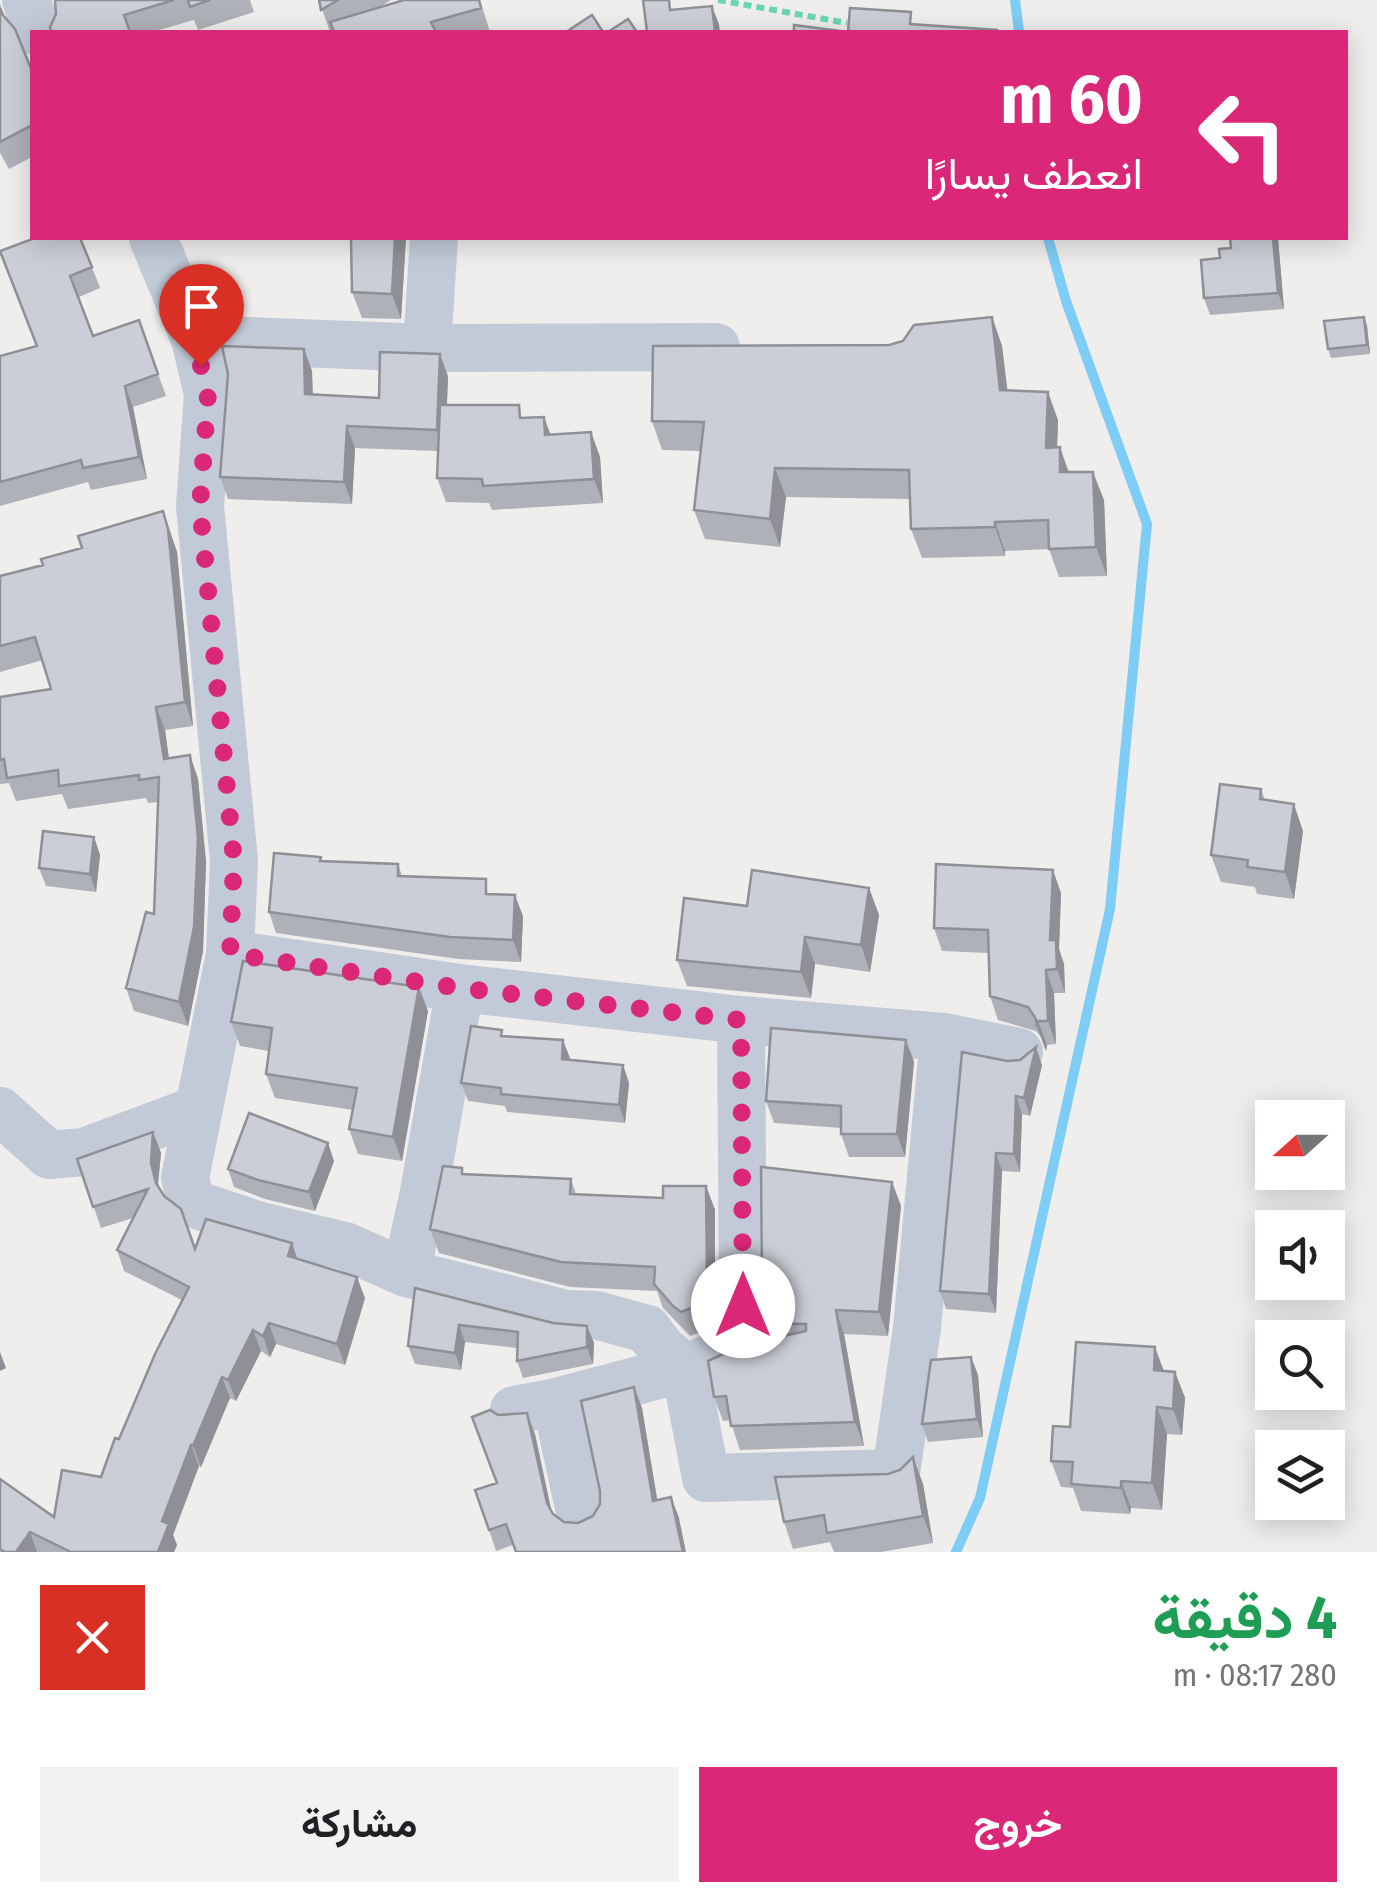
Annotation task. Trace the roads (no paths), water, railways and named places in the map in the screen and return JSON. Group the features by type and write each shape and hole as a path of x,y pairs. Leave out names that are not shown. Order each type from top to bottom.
{"street":[{"path":"26,0 37,30"},
{"path":"154,240 194,338 208,394 200,506 234,861 230,954 185,1178 190,1197 200,1206 257,1225 346,1246 406,1273 566,1314 596,1315 647,1329 662,1349 685,1368 706,1478 896,1473 917,1328 944,1038"},
{"path":"428,348 434,240"},
{"path":"194,338 428,348 762,346"},
{"path":"230,954 460,988 944,1038 1019,1052"},
{"path":"406,1273 460,988"},
{"path":"581,1518 535,1406 685,1368 731,1350 743,1306 741,1020"},
{"path":"0,1111 49,1155 84,1152 199,1109"}],"waterway":[{"path":"1015,0 1019,30"},
{"path":"956,1552 980,1498 1110,909 1147,524 1066,301 1049,240"}]}
